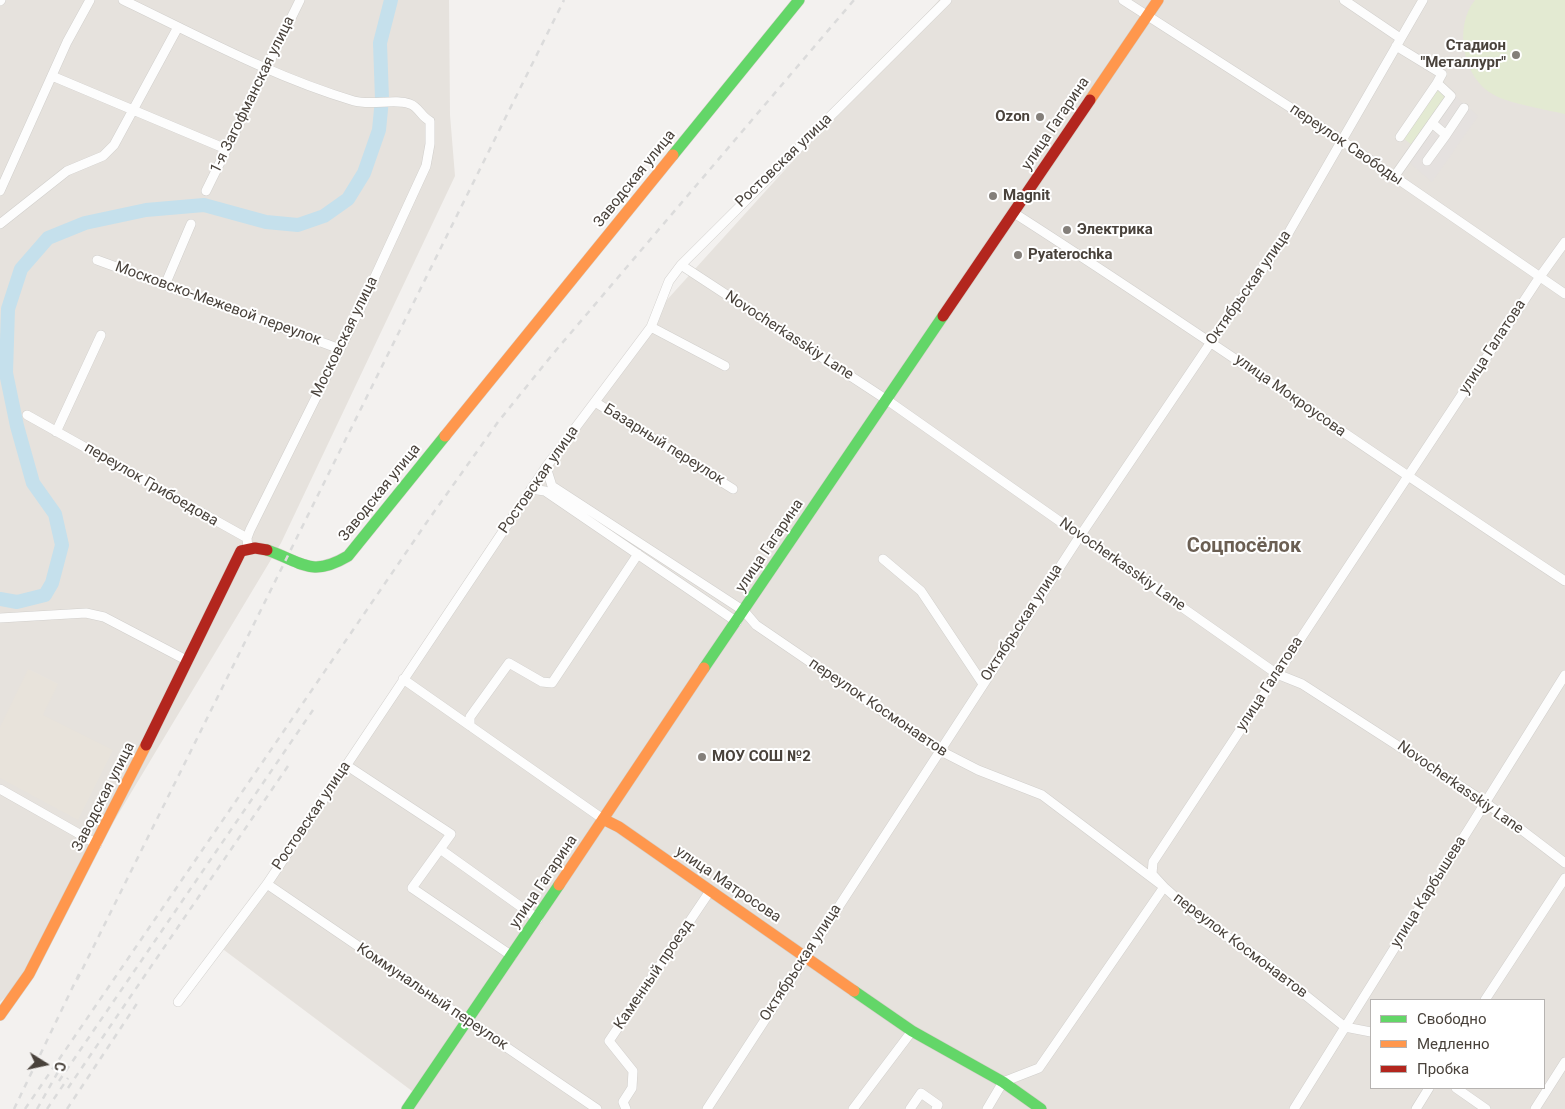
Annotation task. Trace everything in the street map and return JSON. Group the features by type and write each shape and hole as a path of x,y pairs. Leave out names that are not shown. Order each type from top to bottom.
{"main road":[{"name":"Заводская улица","path":"0,1016 29,974 97,844 188,661 237,557 248,543 311,569 334,566 348,556 799,0"},
{"name":"улица Гагарина","path":"407,1109 538,919 603,819 1158,0"},
{"name":"улица Матросова","path":"603,819 618,827 806,955 912,1031 1003,1082 1041,1109"}],"street":[{"path":"0,191 52,76 90,0"},
{"path":"123,0 266,68"},
{"name":"1-я Загофманская улица","path":"206,191 300,0"},
{"name":"Ростовская улица","path":"178,1002 267,884 546,467 651,327 669,282 681,265 947,0"},
{"name":"переулок Свободы","path":"1124,0 1341,140 1539,278 1565,294"},
{"path":"1344,0 1442,74 1400,137"},
{"name":"Октябрьская улица","path":"707,1109 1080,536 1211,342 1289,232 1424,0"},
{"path":"0,224 68,172 103,156 114,145 178,27"},
{"name":"Московская улица","path":"248,543 426,166 430,144 430,121 424,119 415,106 409,103 377,104 354,101 266,68"},
{"path":"52,76 226,149"},
{"path":"1394,177 1451,96 1437,83"},
{"path":"1427,161 1464,108"},
{"path":"1432,123 1446,135"},
{"name":"улица Мокроусова","path":"1014,213 1211,342 1408,477 1565,581"},
{"path":"165,285 191,224"},
{"name":"улица Галатова","path":"1164,887 1152,874 1153,862 1539,278 1565,242"},
{"name":"Московско-Межевой переулок","path":"97,260 340,349"},
{"name":"Novocherkasskiy Lane","path":"681,265 887,400 1277,674 1302,684 1484,802 1565,863"},
{"path":"651,327 725,366"},
{"path":"56,432 101,335"},
{"name":"Базарный переулок","path":"595,402 733,489"},
{"name":"переулок Грибоедова","path":"27,415 248,543"},
{"name":"переулок Космонавтов","path":"546,467 552,486 744,611 756,625 939,750 978,770 1042,795 1164,887 1201,920 1258,957 1345,1027 1370,1032"},
{"path":"531,489 545,491 737,622"},
{"path":"470,726 470,717 509,663 542,682 552,683 638,554"},
{"path":"883,559 921,591 982,684"},
{"path":"0,618 86,613 104,617 188,661"},
{"name":"улица Карбышева","path":"1294,1109 1484,802 1565,676"},
{"name":"улица Матросова","path":"403,679 603,819"},
{"path":"346,766 451,834 412,888 512,956"},
{"path":"0,790 97,844"},
{"path":"440,849 538,919"},
{"path":"1486,999 1565,878"},
{"name":"Коммунальный переулок","path":"267,884 597,1109"},
{"path":"986,1109 1003,1082 1039,1068 1164,887"},
{"name":"Каменный проезд","path":"626,1109 623,1102 632,1088 633,1071 609,1041 710,891"},
{"path":"853,1109 912,1031"},
{"path":"1535,1109 1565,1062"},
{"path":"1416,1109 1427,1089"},
{"path":"1457,1089 1486,1109"},
{"path":"910,1109 921,1093 938,1105 936,1109"}],"shaded area":[{"path":"0,0 449,0 450,115 455,176 281,543 12,991 0,1002"},
{"path":"939,0 1565,0 1565,1109 412,1109 420,1097 220,947 496,533 665,302"},
{"path":"1454,95 1478,116 1432,182 1409,162"},
{"path":"28,669 58,684 43,715 113,750 78,820 0,778 0,727"}],"green space":[{"name":"Стадион \"Металлург\"","path":"1475,0 1565,0 1565,114 1500,98 1483,87 1475,77 1465,52 1463,38 1464,24 1468,11"},
{"path":"1438,87 1448,96 1412,145 1403,138"}],"waterway":[{"path":"0,599 17,602 45,595 52,583 62,545 55,514 33,483 17,426 6,373 8,309 21,269 48,238 85,223 146,210 204,205 266,222 298,225 324,216 348,199 364,173 379,130 382,99 380,43 391,0"}],"railway":[{"path":"77,980 564,0"},
{"path":"25,1109 429,519 498,422 552,355 854,0"},
{"path":"59,1081 313,710"},
{"path":"68,1088 288,766"},
{"path":"14,1109 79,974"},
{"path":"67,1109 140,999"},
{"path":"37,1109 58,1072"},
{"path":"47,1109 68,1078"}],"traffic: fast":[{"path":"673,155 799,0"},
{"path":"704,668 943,316"},
{"path":"267,550 298,563 315,567 335,563 348,556 445,436"},
{"path":"407,1109 559,885"},
{"path":"854,991 912,1031 1003,1082 1041,1109"}],"traffic: slow":[{"path":"1090,100 1158,0"},
{"path":"445,436 673,155"},
{"path":"559,885 704,668"},
{"path":"0,1015 29,974 146,745"},
{"path":"603,819 619,827 854,991"}],"traffic: jam":[{"path":"943,316 1090,100"},
{"path":"146,745 241,551 255,548 267,550"}],"place":[{"name":"Стадион \"Металлург\"","path":"1516,55"},
{"name":"Ozon","path":"1040,117"},
{"name":"Magnit","path":"993,196"},
{"name":"Электрика","path":"1067,230"},
{"name":"Pyaterochka","path":"1018,255"},
{"name":"МОУ СОШ №2","path":"702,757"}],"district":[{"name":"Соцпосёлок","path":"1244,547"}]}
